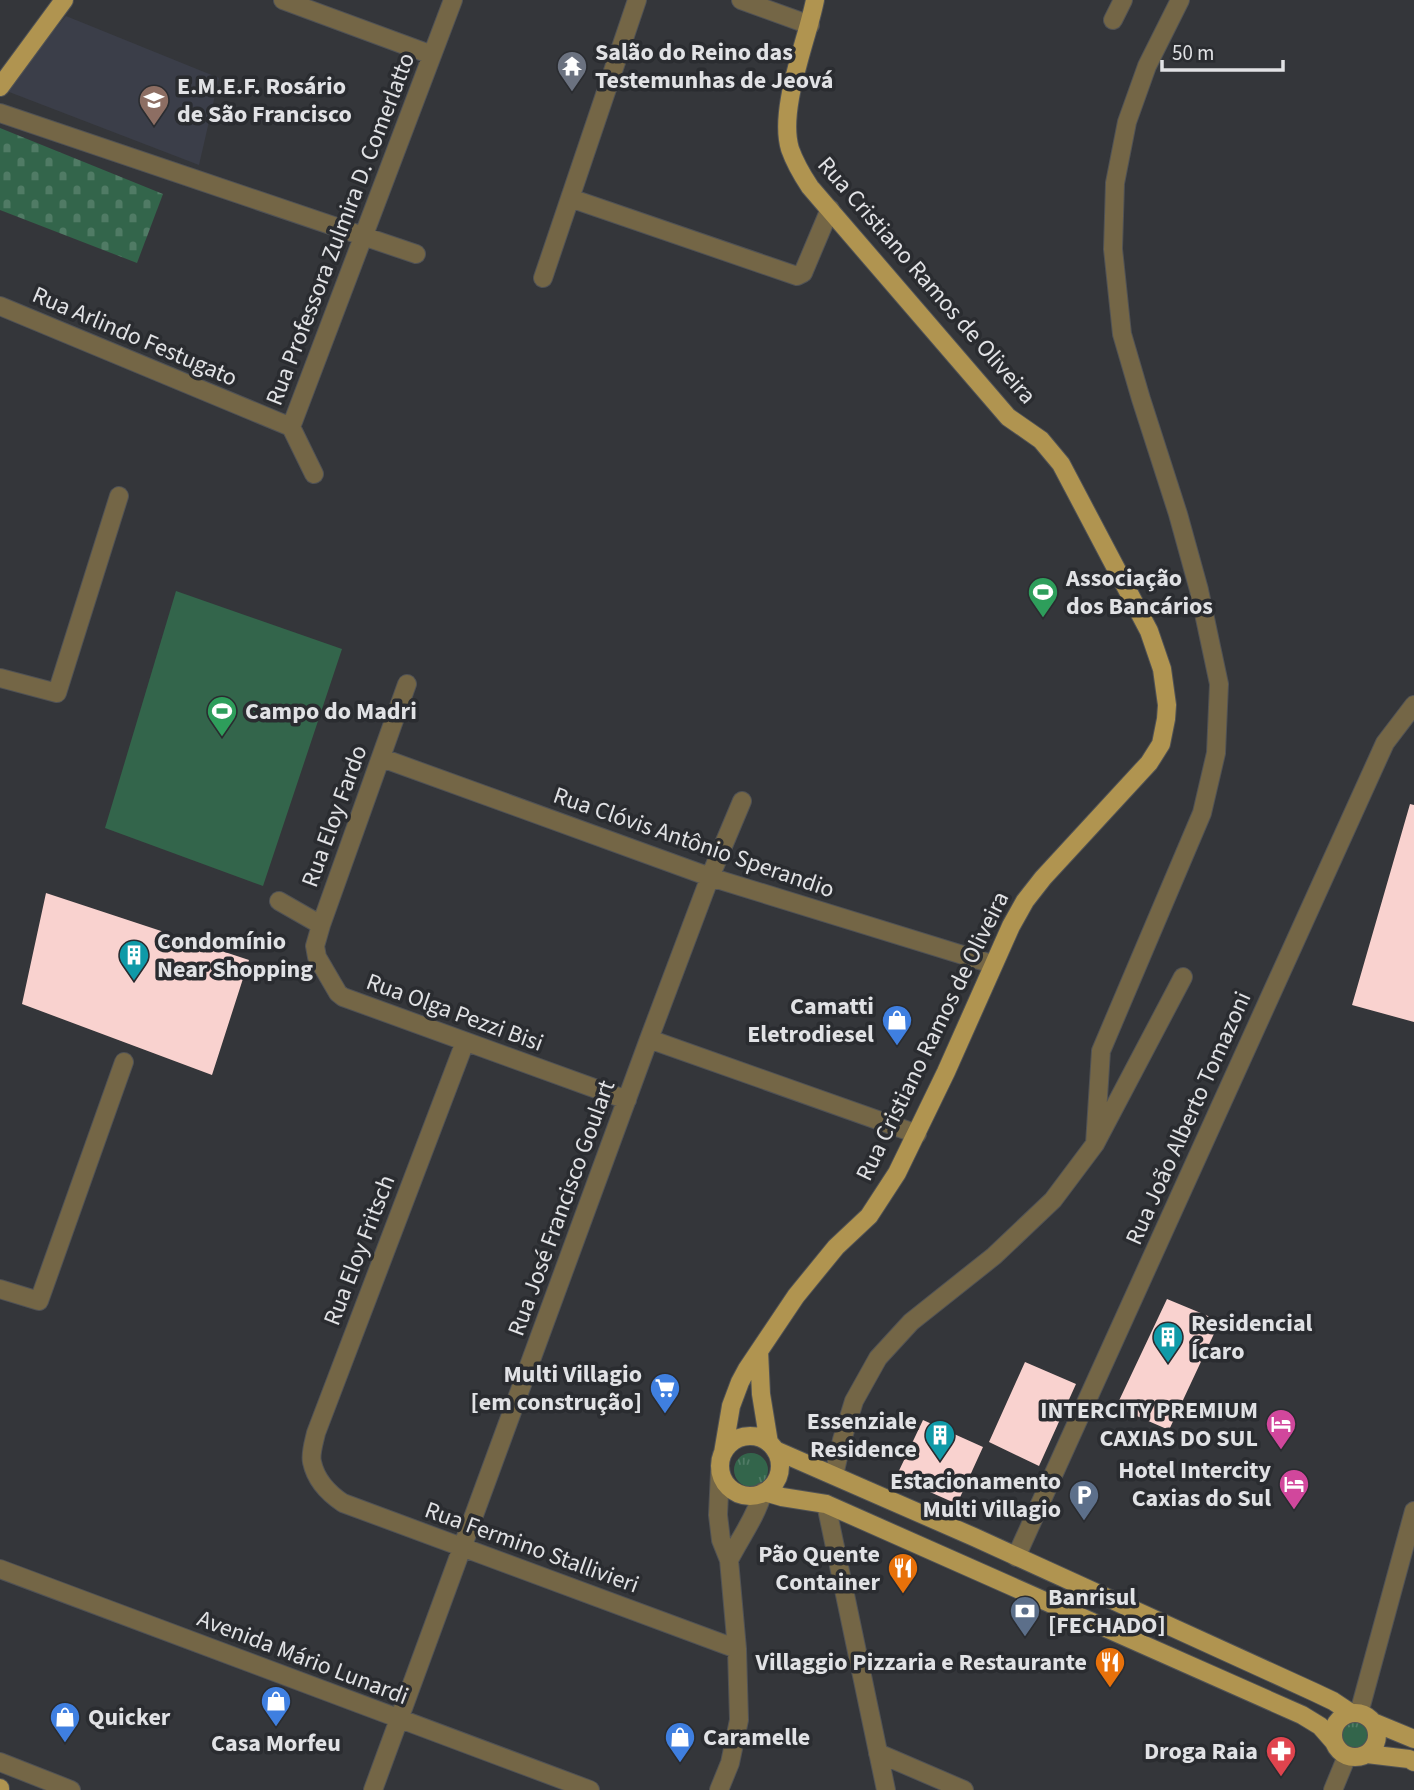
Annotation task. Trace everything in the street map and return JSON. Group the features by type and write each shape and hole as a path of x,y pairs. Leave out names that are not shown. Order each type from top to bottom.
{"main road":[{"path":"0,88 64,0"},
{"name":"Rua Cristiano Ramos de Oliveira","path":"723,1453 731,1406 740,1382 796,1296 836,1248 869,1216 897,1173 992,964 1025,901 1149,763 1161,744 1167,705 1162,669 1149,631 1061,464 1041,440 1008,417 810,187 798,169 790,146 787,122 791,93 815,0"},
{"path":"759,1351 761,1394 772,1447 779,1459 780,1468 772,1485 764,1492 753,1496 732,1490 724,1482 720,1472 723,1453 728,1445 744,1436 762,1438 772,1447 1414,1739"},
{"path":"764,1492 826,1504 1302,1715 1320,1726 1347,1756 1354,1758 1367,1754 1409,1759 1414,1762"},
{"path":"963,1564 974,1537"},
{"path":"1112,1631 1124,1606"},
{"path":"1334,1742 1334,1727 1344,1716 1361,1716 1378,1735 1376,1743 1367,1754"}],"street":[{"path":"283,0 432,55"},
{"name":"Rua Professora Zulmira D. Comerlatto","path":"314,474 291,428 453,0"},
{"path":"543,278 637,0"},
{"path":"741,0 810,25"},
{"path":"1113,20 1123,0"},
{"path":"1095,1144 1101,1051 1202,813 1216,753 1219,684 1199,590 1178,514 1122,334 1113,249 1115,183 1127,122 1147,66 1180,0"},
{"path":"0,114 416,254"},
{"path":"570,198 797,276 803,273 830,209"},
{"name":"Rua Arlindo Festugato","path":"0,306 291,428"},
{"path":"0,678 57,693 119,496"},
{"name":"Rua Eloy Fardo","path":"321,925 407,684"},
{"name":"Rua João Alberto Tomazoni","path":"1016,1556 1385,743 1414,705"},
{"name":"Rua Clóvis Antônio Sperandio","path":"382,758 709,877 992,964"},
{"name":"Rua José Francisco Goulart","path":"373,1790 709,877 742,802"},
{"path":"279,901 321,925"},
{"name":"Rua Olga Pezzi Bisi","path":"321,925 315,946 317,957 343,997 627,1100"},
{"path":"834,1475 854,1401 878,1358 911,1322 995,1256 1053,1200 1095,1144 1183,977"},
{"path":"649,1039 917,1134"},
{"name":"Rua Eloy Fritsch","path":"318,1478 312,1461 316,1433 465,1042"},
{"path":"0,1289 38,1301 124,1062"},
{"path":"719,1790 730,1763 739,1720 737,1649 729,1560 721,1539 718,1515 720,1472"},
{"name":"Rua Fermino Stallivieri","path":"318,1478 327,1492 343,1503 737,1649"},
{"path":"729,1560 760,1505 764,1492"},
{"path":"826,1504 886,1790"},
{"path":"1361,1716 1414,1511"},
{"name":"Avenida Mário Lunardi","path":"0,1569 590,1790"},
{"path":"878,1754 964,1790"},
{"path":"1333,1790 1347,1756"},
{"path":"0,1762 71,1790"}],"shaded area":[{"name":"E.M.E.F. Rosário de São Francisco","path":"66,16 219,78 199,165 4,90"}],"green space":[{"path":"0,128 163,194 137,263 0,210"},
{"name":"Campo do Madri","path":"176,591 342,649 263,886 105,828"},
{"path":"751,1453 763,1458 768,1470 763,1482 751,1487 739,1482 734,1470 739,1458"},
{"path":"1355,1722 1364,1726 1368,1735 1364,1744 1355,1748 1346,1744 1342,1735 1346,1726"}],"building":[{"path":"1410,804 1414,805 1414,1022 1352,1005"},
{"name":"Condomínio Near Shopping","path":"46,893 249,960 212,1075 22,1004"},
{"name":"Residencial Ícaro","path":"1167,1299 1220,1321 1169,1430 1116,1407"},
{"path":"1025,1362 1076,1384 1039,1466 989,1442"},
{"name":"Essenziale Residence","path":"923,1420 983,1447 957,1504 896,1477"}],"place":[{"name":"Salão do Reino das Testemunhas de Jeová","path":"572,93"},
{"name":"E.M.E.F. Rosário de São Francisco","path":"154,127"},
{"name":"Associação dos Bancários","path":"1043,619"},
{"name":"Campo do Madri","path":"222,738"},
{"name":"Condomínio Near Shopping","path":"134,982"},
{"name":"Camatti Eletrodiesel","path":"897,1047"},
{"name":"Residencial Ícaro","path":"1168,1364"},
{"name":"Multi Villagio [em construção]","path":"665,1415"},
{"name":"INTERCITY PREMIUM CAXIAS DO SUL","path":"1281,1451"},
{"name":"Essenziale Residence","path":"940,1462"},
{"name":"Hotel Intercity Caxias do Sul","path":"1294,1511"},
{"name":"Estacionamento Multi Villagio","path":"1084,1522"},
{"name":"Pão Quente Container","path":"903,1595"},
{"name":"Banrisul [FECHADO]","path":"1025,1638"},
{"name":"Villaggio Pizzaria e Restaurante","path":"1110,1689"},
{"name":"Casa Morfeu","path":"276,1728"},
{"name":"Quicker","path":"65,1744"},
{"name":"Caramelle","path":"680,1764"},
{"name":"Droga Raia","path":"1281,1778"}]}
